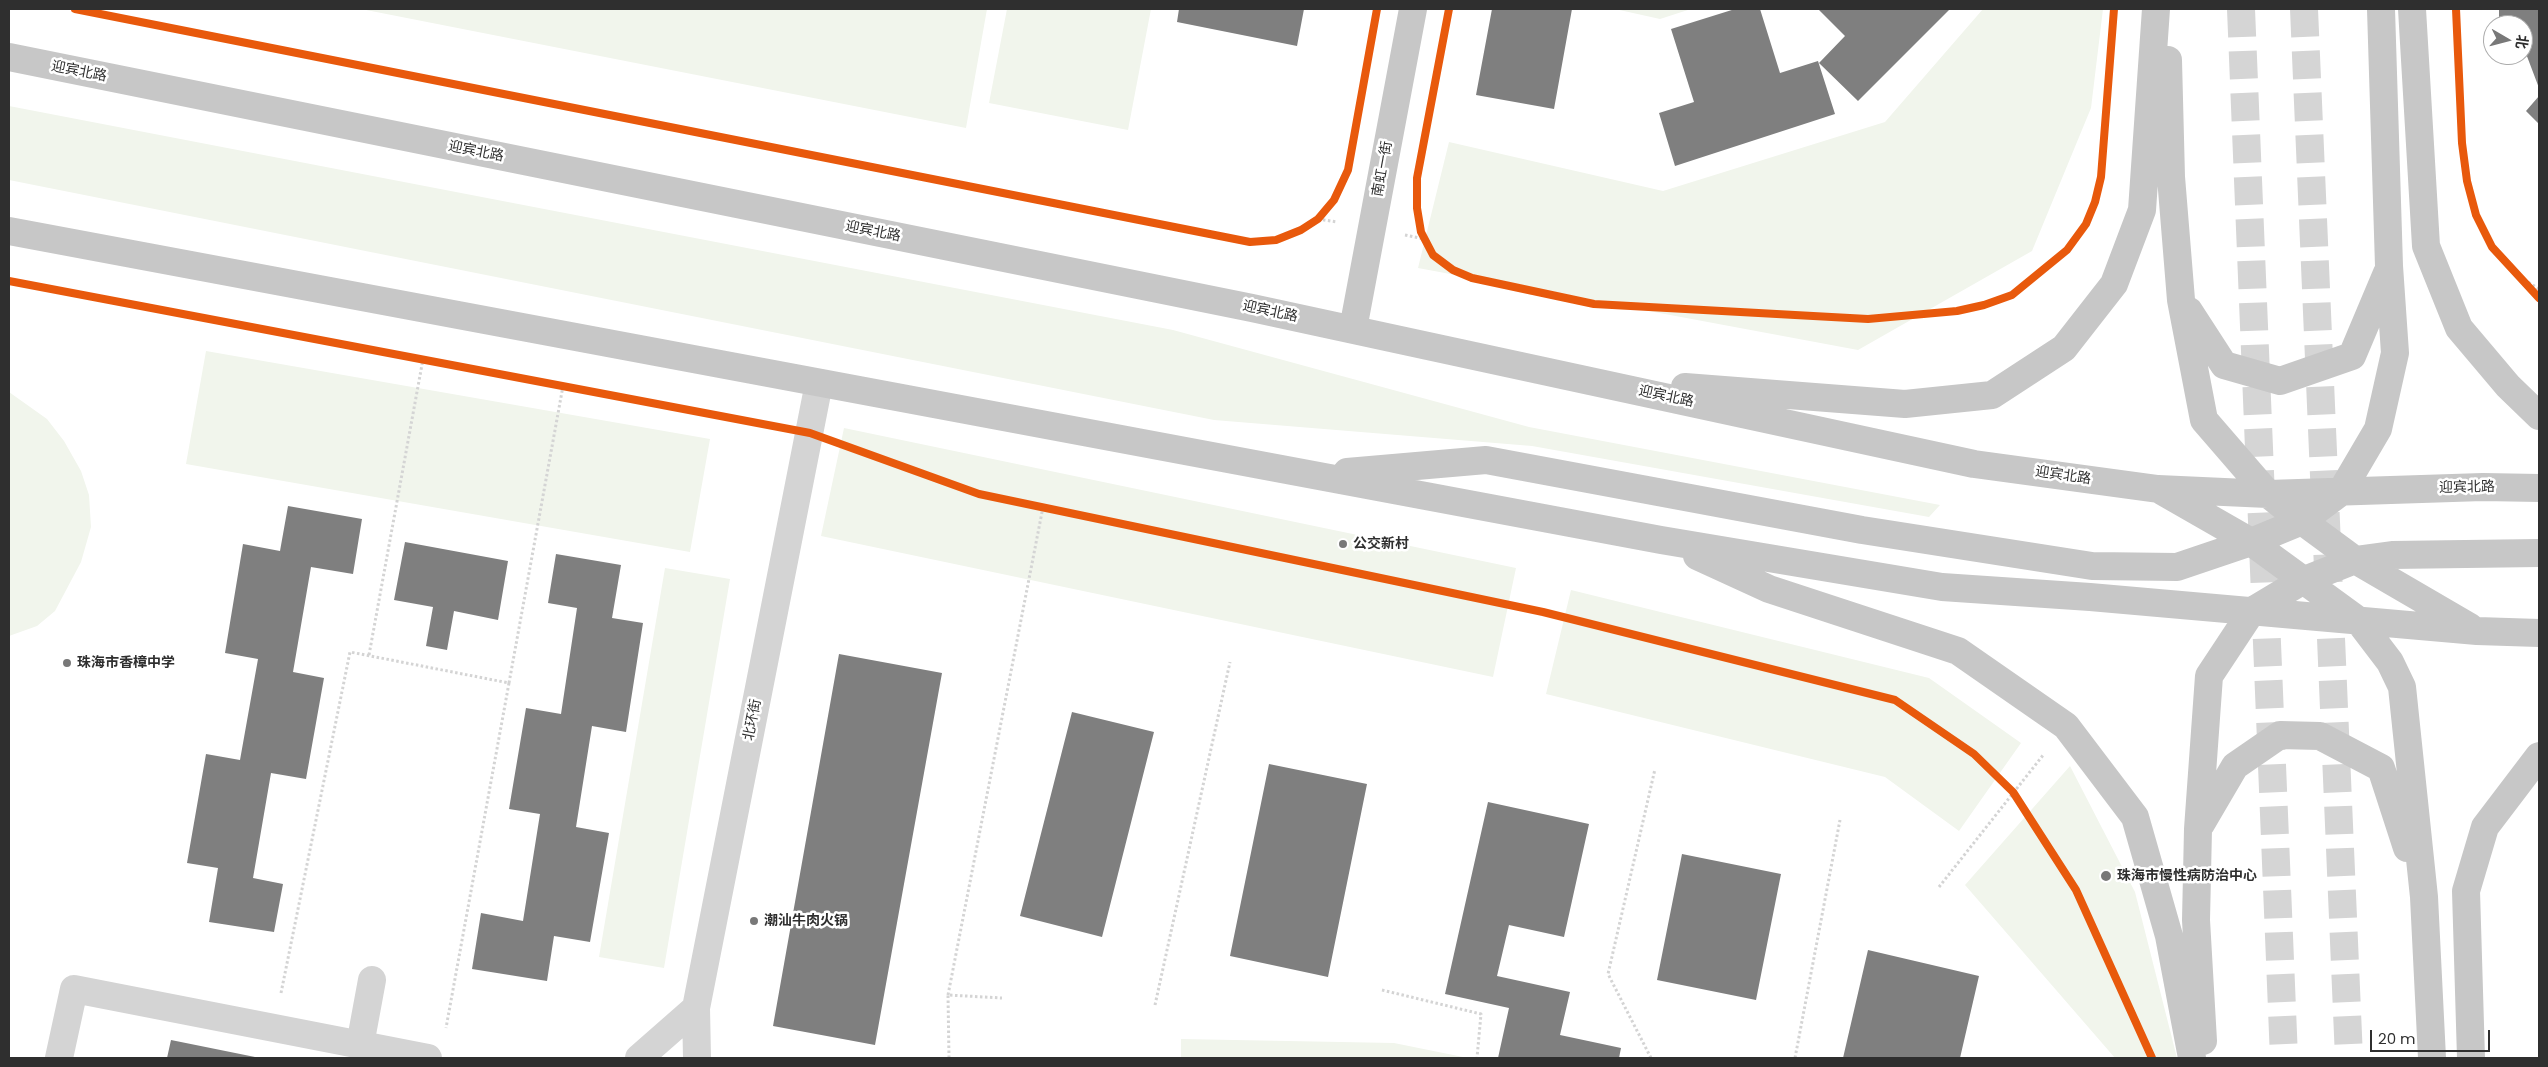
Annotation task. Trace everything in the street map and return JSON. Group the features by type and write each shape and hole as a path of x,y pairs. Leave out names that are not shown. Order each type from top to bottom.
{"main road":[{"name":"南虹一街","path":"1353,329 1413,9"},
{"path":"1580,378 1906,404 1992,395 2064,348 2114,284 2142,210 2156,9"},
{"path":"2167,9 2171,177 2181,300 2204,420 2268,494 2355,560 2477,631"},
{"path":"1310,475 1486,460 1862,530 2092,566 2177,567 2251,542 2302,520 2341,492 2378,429 2395,353 2389,266 2381,9"},
{"path":"2412,9 2426,246 2459,328 2508,386 2539,416"},
{"name":"迎宾北路","path":"9,57 1353,329 1974,464 2158,488 2268,494 2483,487 2539,488"},
{"path":"9,231 1661,540 1942,587 2477,631 2539,633"},
{"path":"2181,300 2224,365 2280,381 2352,356 2389,266"},
{"path":"2158,488 2251,542 2358,620 2390,662 2402,687 2424,897 2432,1058"},
{"path":"1661,540 1769,589 1958,651 2066,726 2135,817 2169,936 2192,1058"},
{"path":"2205,1058 2196,920 2198,829 2209,676 2252,611 2302,581 2355,560 2392,555 2539,553"},
{"path":"2198,829 2235,766 2280,735 2320,736 2381,768 2424,897"},
{"path":"2472,1058 2466,890 2485,827 2539,756"}],"street":[{"name":"北环街","path":"697,1058 696,1008 819,383"},
{"path":"360,1045 372,980"},
{"path":"59,1058 74,988 428,1058"},
{"path":"638,1058 696,1008"}],"path":[{"path":"1312,222 1323,212"},
{"path":"1421,232 1429,247"},
{"path":"2518,274 2539,289"},
{"path":"2518,274 2539,298"},
{"path":"414,358 432,361"},
{"path":"369,656 423,359"},
{"path":"554,384 572,388"},
{"path":"445,1029 563,386"},
{"path":"1034,506 1053,509"},
{"path":"949,1058 948,995 1043,507"},
{"path":"274,1028 350,652 509,683"},
{"path":"1155,1005 1230,662"},
{"path":"1939,887 2066,726"},
{"path":"1651,1058 1608,974 1655,769"},
{"path":"2007,786 2018,801"},
{"path":"1795,1058 1840,820"},
{"path":"1382,990 1481,1014 1477,1058"},
{"path":"948,995 1002,998"}],"shaded area":[{"path":"361,9 987,9 966,128"},
{"path":"1007,9 1151,9 1128,130 989,103"},
{"path":"1615,9 1691,9 1660,19"},
{"path":"1983,9 2103,9 2091,108 2032,251 1858,350 1418,268 1449,142 1663,191 1885,122"},
{"path":"9,106 1173,330 1529,427 1940,505 1929,517 1532,446 1214,420 9,180"},
{"path":"206,351 710,439 690,552 186,464"},
{"path":"9,392 47,419 64,441 81,471 89,495 91,527 81,562 55,611 37,626 9,636"},
{"path":"844,428 1516,568 1493,677 821,536"},
{"path":"665,568 730,579 664,968 599,957"},
{"path":"1571,590 1929,678 2021,743 1959,831 1885,777 1546,694"},
{"name":"珠海市慢性病防治中心","path":"2070,766 2135,892 2177,1058 2115,1058 1965,885"},
{"path":"1181,1039 1394,1043 1468,1058 1181,1058"}],"building":[{"path":"1179,9 1304,9 1297,46 1177,22"},
{"path":"1492,9 1572,9 1554,109 1476,95"},
{"path":"1735,9 1760,9 1780,73 1818,61 1835,114 1675,166 1659,113 1694,102 1671,29"},
{"path":"1818,9 1950,9 1858,101 1819,63 1845,36"},
{"path":"2499,9 2539,9 2539,88 2530,65 2533,65 2533,15 2499,15"},
{"path":"2539,96 2539,124 2526,111"},
{"path":"288,506 362,519 353,574 311,567 293,672 324,678 306,779 271,773 253,878 283,884 274,932 209,922 218,868 187,863 206,754 240,760 258,659 225,653 243,544 280,551"},
{"path":"405,542 508,561 498,620 454,611 447,650 426,646 433,607 394,600"},
{"path":"556,554 621,565 612,618 643,623 626,732 592,726 576,827 609,833 590,942 554,936 547,981 472,969 481,913 523,921 540,814 509,809 526,708 561,714 577,608 548,603"},
{"path":"839,654 942,673 875,1045 773,1026"},
{"path":"1072,712 1154,732 1102,937 1020,916"},
{"path":"1269,764 1367,784 1328,977 1230,956"},
{"path":"1488,802 1589,824 1564,937 1509,925 1497,976 1570,992 1560,1035 1621,1048 1619,1058 1498,1058 1509,1008 1445,994"},
{"path":"1682,854 1781,874 1756,1000 1657,980"},
{"path":"1868,950 1979,976 1960,1058 1843,1058"},
{"path":"171,1040 255,1057 255,1058 167,1058"}],"tunnel":[{"path":"2241,9 2284,1058"},
{"path":"2304,9 2349,1058"}],"cycle path":[{"path":"75,9 1250,242 1276,240 1301,230 1318,219 1334,200 1348,170 1377,9"},
{"path":"1449,9 1417,178 1417,208 1421,232 1433,255 1453,270 1472,278 1594,304 1868,319 1957,311 1984,305 2012,295 2067,250 2086,224 2095,202 2101,177 2114,9"},
{"path":"2456,9 2462,143 2467,181 2476,215 2492,247 2539,298"},
{"path":"9,281 810,433 979,494 1543,612 1895,700 1974,754 2013,792 2076,890 2152,1058"}],"place":[{"name":"公交新村","path":"1343,544"},
{"name":"珠海市香樟中学","path":"67,663"},
{"name":"珠海市慢性病防治中心","path":"2106,876"},
{"name":"潮汕牛肉火锅","path":"754,921"}]}
